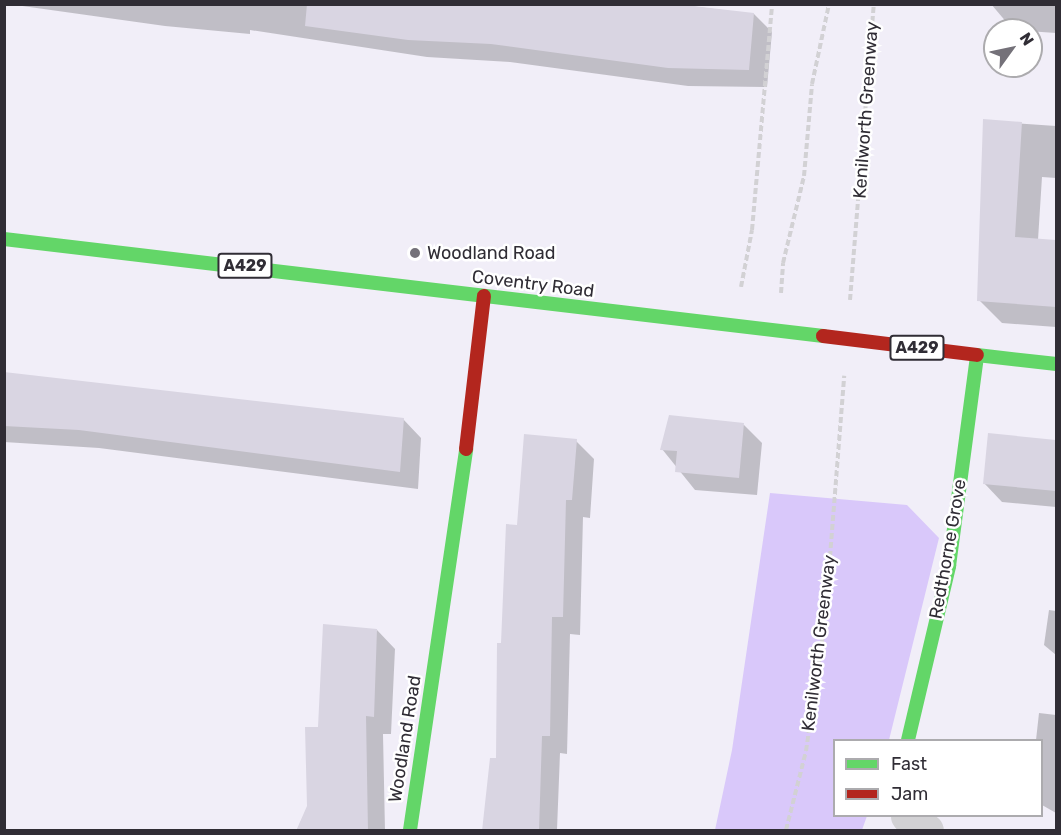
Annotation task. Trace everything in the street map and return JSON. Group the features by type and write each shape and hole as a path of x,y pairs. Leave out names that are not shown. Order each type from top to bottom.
{"main road":[{"name":"Coventry Road","path":"4,239 1056,364"},
{"name":"Woodland Road","path":"410,831 464,475 484,296"},
{"name":"Redthorne Grove","path":"908,739 949,566 977,356"}],"street":[{"path":"908,817 918,828 927,831"}],"path":[{"path":"737,326 752,230 772,4"},
{"path":"778,330 783,263 804,176 812,84 829,4"},
{"name":"Kenilworth Greenway","path":"858,215 874,4"},
{"name":"Kenilworth Greenway","path":"786,831 806,752 825,620 837,454"}],"shaded area":[{"path":"770,493 907,505 939,538 889,739 833,739 833,817 867,817 862,830 715,830 732,750"}],"building":[{"path":"307,4 675,4 754,13 749,70 668,68 491,44 408,40 305,26"},
{"path":"983,119 1022,122 1015,237 1056,240 1056,307 977,301"},
{"path":"4,372 404,418 400,472 79,430 4,426"},
{"path":"669,415 744,423 739,478 675,472 677,451 660,450"},
{"path":"988,433 1056,440 1056,491 983,484"},
{"path":"524,434 577,439 572,500 566,500 563,617 552,617 550,736 542,736 539,831 482,831 490,758 496,758 497,643 501,643 506,524 517,525"},
{"path":"323,624 377,629 374,717 366,716 368,831 296,831 307,806 305,727 318,727"}],"traffic: fast":[{"path":"4,239 823,336"},
{"path":"977,355 1056,364"},
{"path":"908,739 949,566 977,356"},
{"path":"410,830 466,449"}],"traffic: jam":[{"path":"466,449 484,296"},
{"path":"823,336 977,355"}],"place":[{"name":"Woodland Road","path":"415,253"}]}
